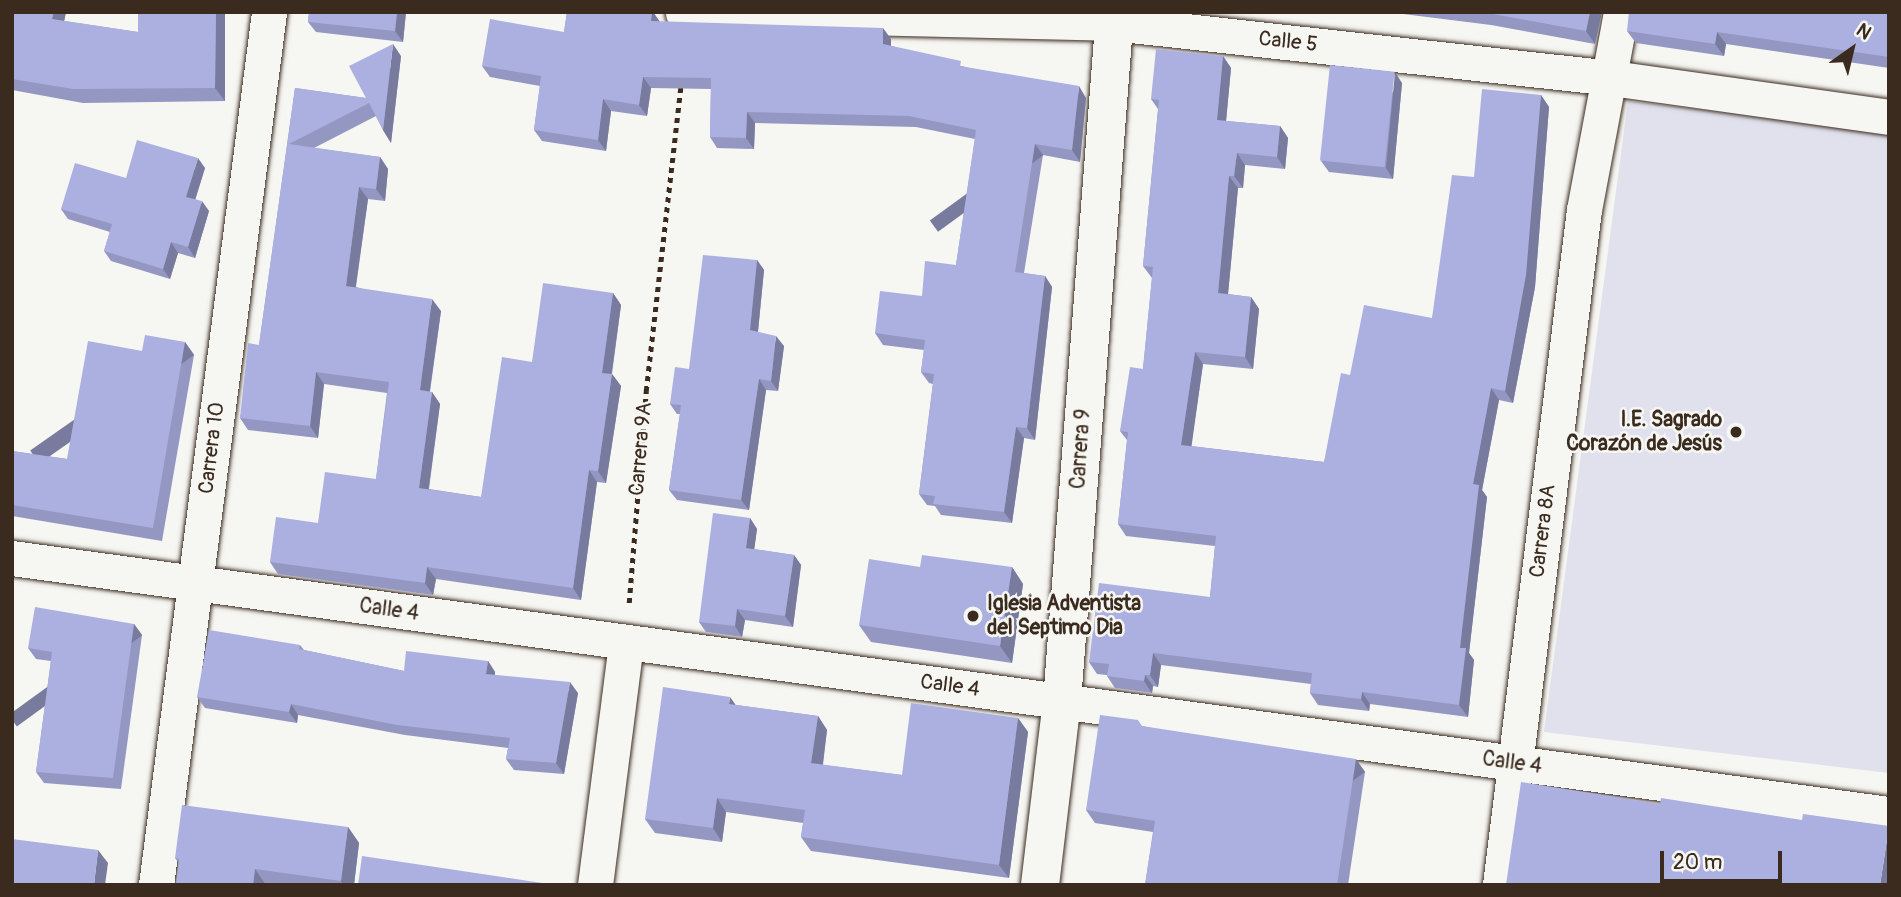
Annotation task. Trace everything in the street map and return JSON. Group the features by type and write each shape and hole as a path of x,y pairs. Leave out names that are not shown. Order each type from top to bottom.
{"street":[{"name":"Carrera 10","path":"156,885 269,12"},
{"name":"Carrera 8A","path":"1500,885 1512,763 1584,210 1612,78 1621,12"},
{"name":"Calle 5","path":"683,13 1114,18 1612,78 1889,117"},
{"name":"Carrera 9","path":"1040,885 1062,701 1114,18"},
{"name":"Calle 4","path":"12,558 1889,814"},
{"path":"595,885 626,642"}],"path":[{"name":"Carrera 9A","path":"626,642 646,391 681,75"}],"shaded area":[{"name":"I.E. Sagrado Corazón de Jesús","path":"1628,101 1889,132 1889,773 1544,732"}],"building":[{"path":"12,12 54,12 52,19 138,32 138,12 216,12 215,88 73,89 12,79"},
{"path":"309,12 397,12 395,31 308,22"},
{"path":"567,12 652,12 651,21 883,28 883,44 961,61 960,66 1079,86 1072,150 1035,144 1015,272 1045,276 1027,428 1016,427 1004,512 933,504 935,496 919,494 934,374 921,372 925,340 875,333 880,291 922,296 925,261 956,265 976,130 909,116 747,112 746,138 710,137 711,78 643,77 639,105 603,99 598,140 534,130 541,76 482,66 490,19 564,32"},
{"path":"1482,12 1590,12 1586,31"},
{"path":"1629,12 1889,12 1889,57 1717,32 1715,44 1627,31"},
{"path":"393,44 383,130 369,103 289,144 380,157 376,189 359,187 346,286 432,299 420,390 432,392 419,488 481,497 502,357 532,362 543,283 613,293 602,373 612,374 598,471 589,470 573,588 427,567 425,583 270,562 276,517 318,523 325,472 376,479 389,382 316,372 310,426 240,418 248,343 259,345 295,88 366,98 349,66"},
{"path":"1156,49 1223,56 1217,120 1280,126 1277,157 1237,153 1234,176 1229,176 1218,293 1251,297 1245,357 1195,352 1181,445 1324,462 1341,373 1350,375 1364,305 1432,318 1452,175 1474,177 1482,89 1541,95 1526,275 1505,391 1491,388 1473,484 1479,485 1460,648 1466,648 1459,705 1362,692 1361,699 1310,693 1312,673 1153,653 1150,675 1145,675 1144,681 1107,676 1109,664 1089,662 1099,583 1210,597 1216,536 1118,524 1128,432 1120,431 1130,367 1143,369 1153,267 1143,266 1159,100 1151,99"},
{"path":"1330,65 1395,72 1385,167 1320,160"},
{"path":"137,140 198,158 186,197 202,201 188,247 171,242 163,269 104,251 112,224 61,209 75,163 126,178"},
{"path":"703,255 757,260 750,330 776,336 771,381 759,379 741,500 669,490 681,405 670,404 675,367 689,369"},
{"path":"145,335 185,342 153,528 12,505 12,451 67,459 88,341 142,351"},
{"path":"713,513 750,518 746,548 794,555 785,616 737,609 735,626 699,622"},
{"path":"922,555 1012,567 1000,646 859,625 869,559 920,567"},
{"path":"35,607 134,624 113,778 36,772 52,652 28,648"},
{"path":"209,630 300,645 299,649 404,671 406,651 488,661 486,674 570,682 556,763 506,759 510,738 397,725 291,704 289,712 197,697"},
{"path":"663,687 730,697 729,704 818,716 811,763 902,775 911,703 1018,718 999,865 801,837 805,810 717,798 713,828 645,819"},
{"path":"1100,715 1138,720 1142,726 1356,759 1337,885 1145,885 1155,821 1086,810"},
{"path":"1521,782 1660,804 1661,798 1802,820 1803,814 1889,826 1880,885 1506,885"},
{"path":"182,805 348,827 341,881 255,869 253,885 176,885 179,859 175,858"},
{"path":"12,839 98,850 94,885 12,885"},
{"path":"362,856 549,884 358,885"}],"place":[{"name":"I.E. Sagrado Corazón de Jesús","path":"1736,432"},
{"name":"Iglesia Adventista del Septimo Dia","path":"973,616"}]}
